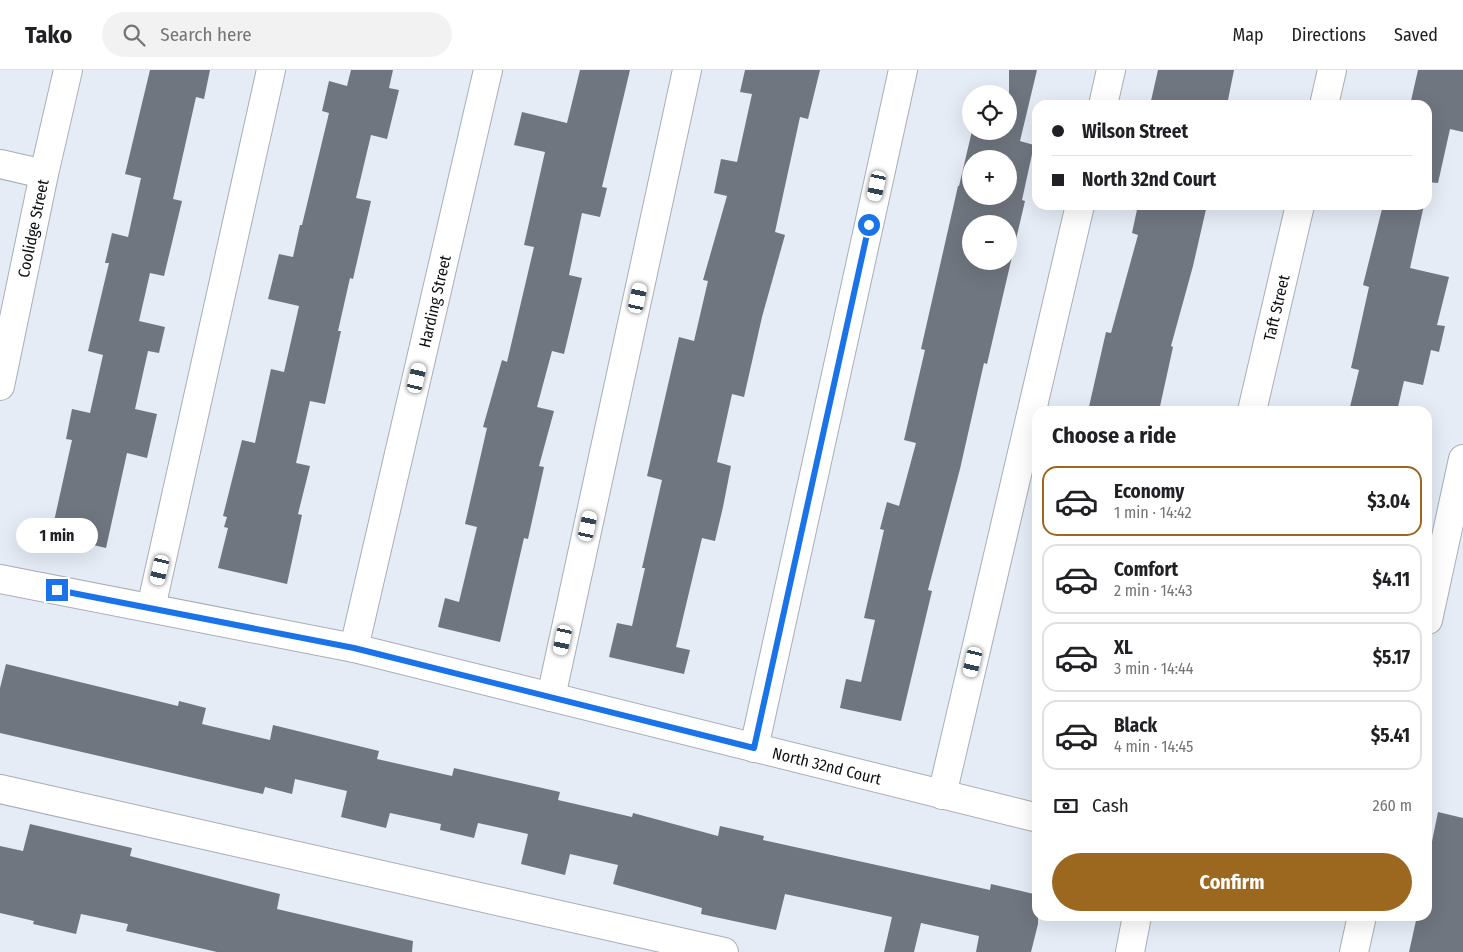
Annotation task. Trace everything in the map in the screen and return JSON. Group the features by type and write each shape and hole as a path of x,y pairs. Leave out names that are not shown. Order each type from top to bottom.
{"street":[{"name":"Coolidge Street","path":"1,379 68,70"},
{"path":"151,608 271,70"},
{"name":"Harding Street","path":"354,648 488,70"},
{"path":"551,697 687,70"},
{"path":"754,748 903,70"},
{"path":"1104,100 1111,70"},
{"path":"1325,100 1332,70"},
{"path":"0,164 44,174"},
{"path":"1033,406 1079,210"},
{"name":"Taft Street","path":"1253,406 1299,210"},
{"path":"942,795 1032,410"},
{"path":"1432,602 1463,459"},
{"name":"North 32nd Court","path":"0,579 354,648 1032,817"},
{"path":"0,789 724,952"},
{"path":"1130,952 1136,921"},
{"path":"1354,952 1361,921"}],"building":[{"path":"150,70 210,70 204,99 196,97 173,199 182,201 164,276 150,273 139,321 165,327 159,353 148,351 135,409 157,414 147,458 127,453 106,548 51,535 72,440 66,439 72,409 90,413 103,355 88,351 109,263 105,263 112,233 128,237 141,178 125,174"},
{"path":"351,70 393,70 389,88 399,90 387,139 371,135 356,198 371,201 353,279 350,278 325,404 310,401 296,463 310,466 298,514 302,515 287,584 218,568 228,528 224,527 227,517 223,516 242,440 255,443 271,369 284,372 299,306 268,299 279,254 293,257 300,225 302,225 329,113 322,111 329,81 347,86"},
{"path":"580,70 630,70 602,187 607,188 600,217 582,213 569,275 582,278 564,354 552,351 537,407 554,411 539,466 544,467 528,539 524,538 500,642 438,627 445,598 459,602 477,527 465,524 487,428 483,427 502,360 507,362 534,247 524,245 545,152 514,145 522,112 567,123"},
{"path":"745,70 820,70 808,119 800,117 775,232 785,235 762,317 744,397 732,394 717,462 731,466 723,507 715,541 702,538 676,647 690,650 684,674 609,657 617,623 632,626 645,568 642,568 662,480 647,476 679,337 694,341 708,281 703,280 727,196 714,193 721,159 737,162 752,94 740,92"},
{"path":"1009,70 1037,70 1020,141 1032,144 1032,154 1022,200 1025,201 1017,235 1017,215 962,215 962,270 1009,270 987,364 984,363 960,469 928,590 932,591 901,721 840,708 846,679 861,682 875,620 864,618 884,530 880,529 887,502 899,506 916,443 904,440 925,350 921,349 962,173 962,205 1017,205 1017,150 968,150 970,140 1017,140 1017,85 1009,85"},
{"path":"1158,70 1234,70 1228,100 1151,100"},
{"path":"1418,70 1463,70 1463,132 1450,129 1438,183 1432,182 1432,100 1411,100"},
{"path":"1137,210 1206,210 1171,346 1173,347 1160,406 1089,406 1106,332 1111,333 1138,235 1132,233"},
{"path":"1382,210 1423,210 1410,268 1449,277 1437,325 1445,326 1439,352 1431,350 1423,385 1404,381 1398,406 1350,406 1359,370 1351,368 1369,287 1363,285"},
{"path":"6,664 178,706 179,701 206,708 202,724 270,740 273,725 379,751 377,759 452,776 454,768 560,792 558,800 632,817 633,813 718,836 720,826 764,836 763,840 990,890 991,884 1032,894 1032,921 1038,921 1038,924 1031,952 976,952 979,936 921,923 914,952 884,952 892,917 785,894 776,930 701,914 702,908 613,884 618,865 570,854 565,875 521,864 528,834 478,823 474,838 440,830 441,824 390,813 386,828 341,817 347,791 295,779 292,794 265,787 263,794 0,733 0,688"},
{"path":"1438,812 1463,818 1463,952 1409,952 1416,921 1432,921 1432,841"},
{"path":"30,824 132,848 130,856 280,894 277,909 413,941 412,952 217,952 126,931 128,924 81,914 76,934 33,924 34,921 0,913 0,846 23,851"}],"route":[{"path":"57,590 354,648 754,748 869,225"}]}
